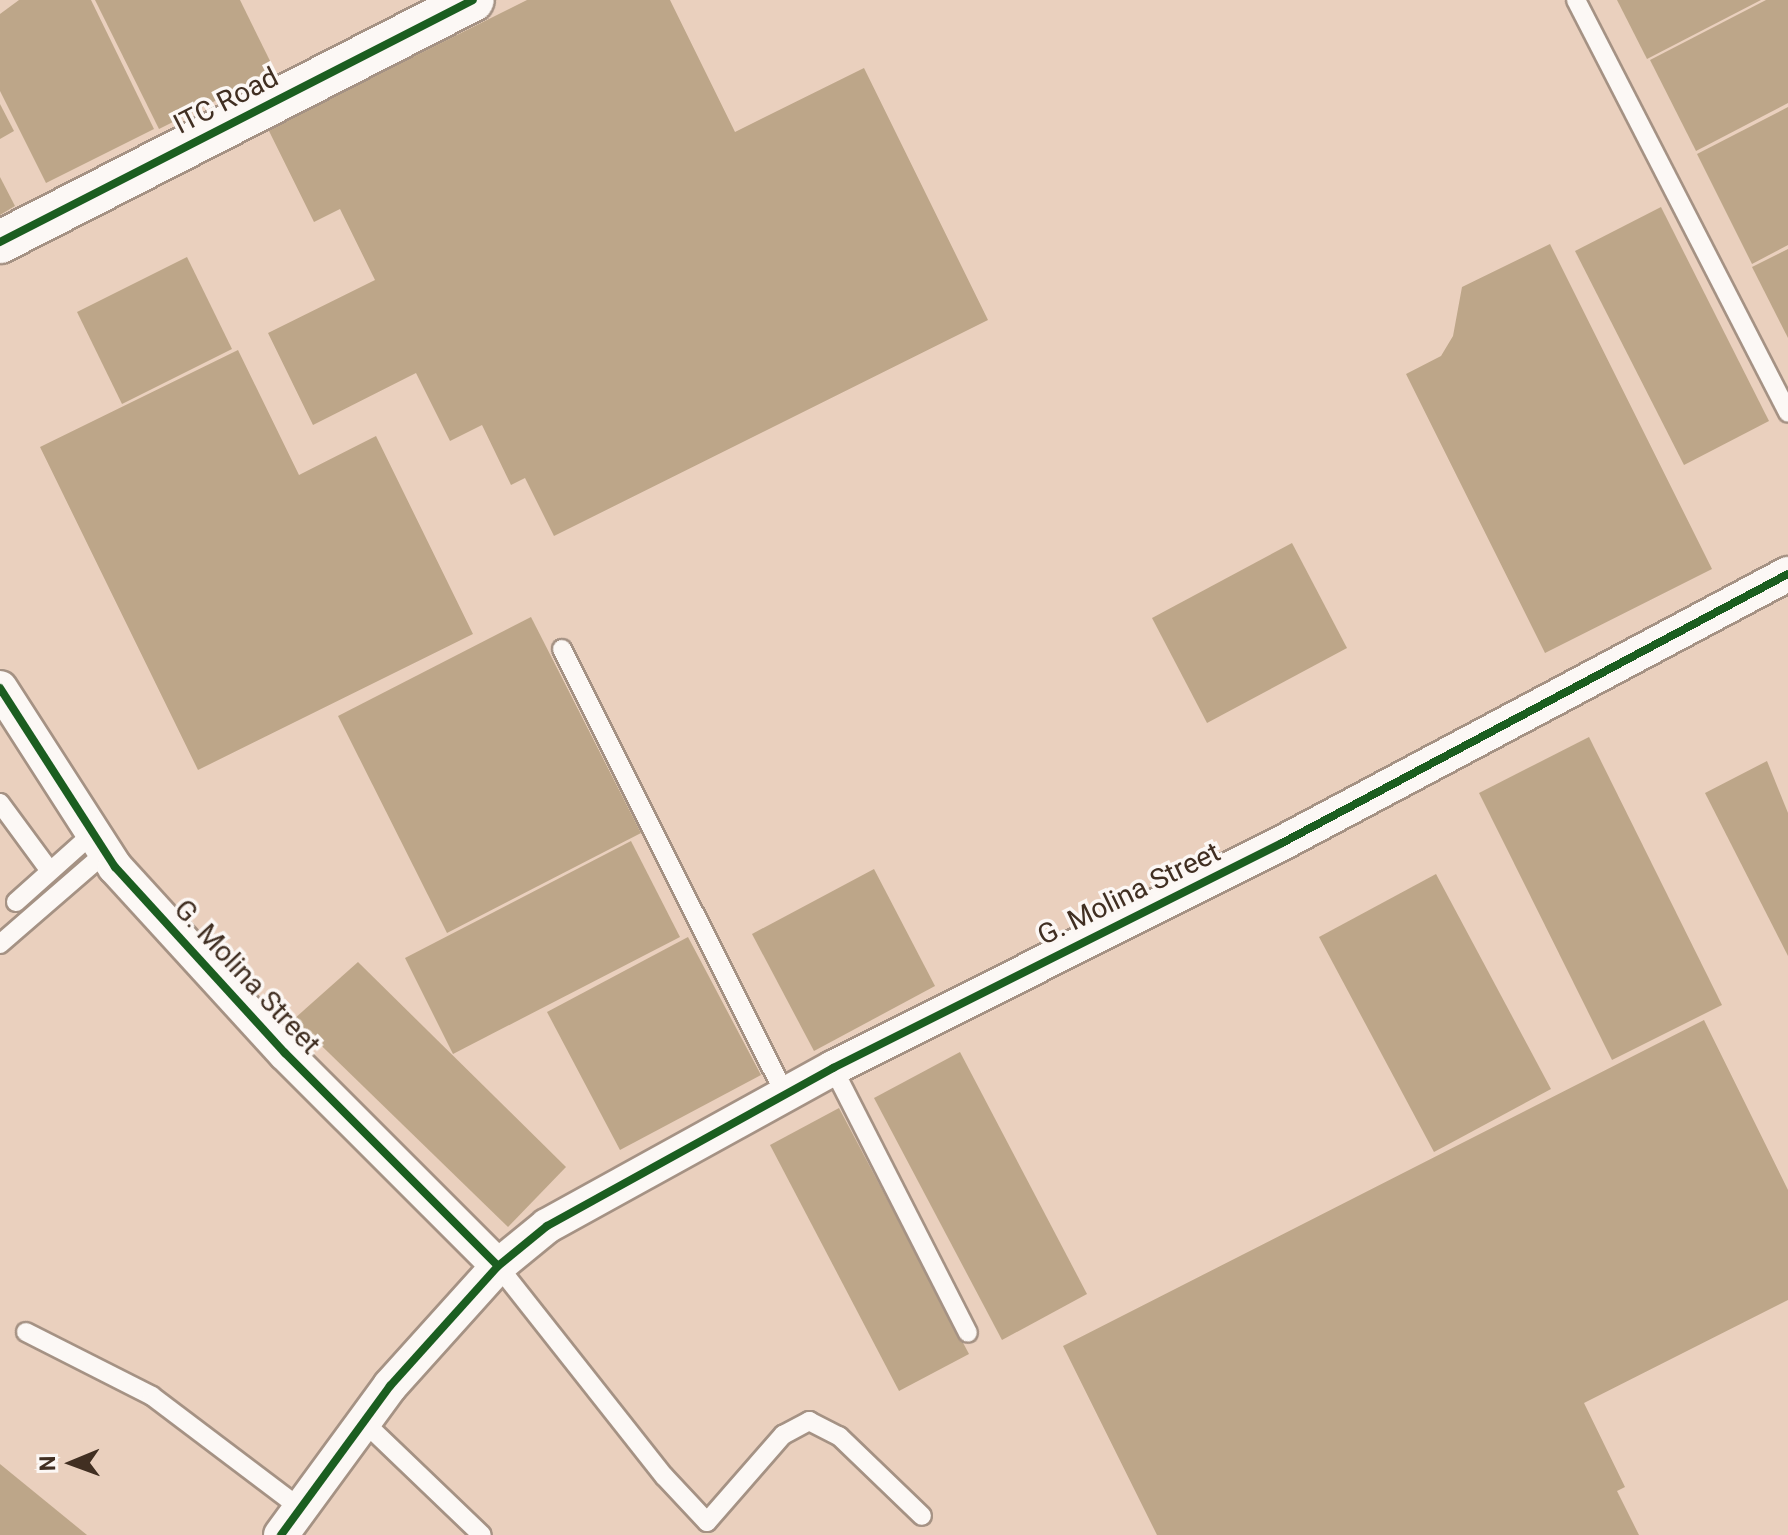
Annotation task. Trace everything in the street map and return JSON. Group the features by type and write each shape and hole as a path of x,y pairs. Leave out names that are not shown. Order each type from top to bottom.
{"street":[{"name":"ITC Road","path":"0,242 473,0"},
{"name":"G. Molina Street","path":"291,1522 364,1422 498,1266 547,1226 833,1068 1282,843 1788,574"},
{"name":"G. Molina Street","path":"0,688 98,844 285,1053 498,1266"}],"lane":[{"path":"1576,0 1788,413"},
{"path":"562,649 785,1095"},
{"path":"0,803 50,871"},
{"path":"16,902 50,871 98,844"},
{"path":"0,944 98,844"},
{"path":"833,1068 968,1333"},
{"path":"498,1266 664,1476 707,1522 783,1435 809,1421 839,1436 922,1516"},
{"path":"26,1332 152,1396 291,1522"},
{"path":"364,1422 482,1535"}],"building":[{"path":"19,0 91,0 154,129 46,183 0,91 0,14"},
{"path":"95,0 240,0 275,71 159,129"},
{"path":"527,0 670,0 735,132 864,68 988,320 554,536 525,478 511,485 482,425 450,441 416,373 313,425 268,333 375,280 340,209 314,222 268,129"},
{"path":"1617,0 1761,0 1647,59"},
{"path":"1766,0 1788,0 1788,103 1696,151 1650,60"},
{"path":"0,104 14,131 0,139"},
{"path":"1788,107 1788,245 1752,264 1697,154"},
{"path":"0,177 15,206 0,215"},
{"path":"1661,207 1769,421 1684,465 1575,251"},
{"path":"1550,244 1712,569 1545,653 1406,374 1441,356 1453,336 1462,287"},
{"path":"1788,249 1788,338 1752,267"},
{"path":"187,257 232,349 122,404 77,312"},
{"path":"238,350 299,475 376,436 473,634 198,770 40,447"},
{"path":"1292,543 1347,648 1207,723 1152,618"},
{"path":"531,617 641,833 447,933 338,716"},
{"path":"1589,737 1722,1005 1612,1060 1479,793"},
{"path":"1767,761 1788,813 1788,956 1705,793"},
{"path":"631,841 680,937 453,1054 405,958"},
{"path":"874,869 935,986 814,1051 752,934"},
{"path":"1436,874 1551,1089 1434,1152 1319,937"},
{"path":"688,937 761,1075 620,1150 547,1012"},
{"path":"358,962 566,1167 508,1227 294,1019"},
{"path":"1704,1020 1788,1190 1788,1300 1584,1403 1625,1487 1617,1491 1639,1535 1157,1535 1063,1346"},
{"path":"960,1052 1087,1294 1002,1340 874,1098"},
{"path":"839,1108 969,1354 899,1391 770,1145"},
{"path":"0,1464 87,1535 0,1535"}],"cycle path":[{"path":"0,242 473,0"},
{"path":"281,1535 390,1386 498,1266 547,1226 833,1068 1282,843 1788,574"},
{"path":"0,688 115,867 285,1053 498,1266"}]}
